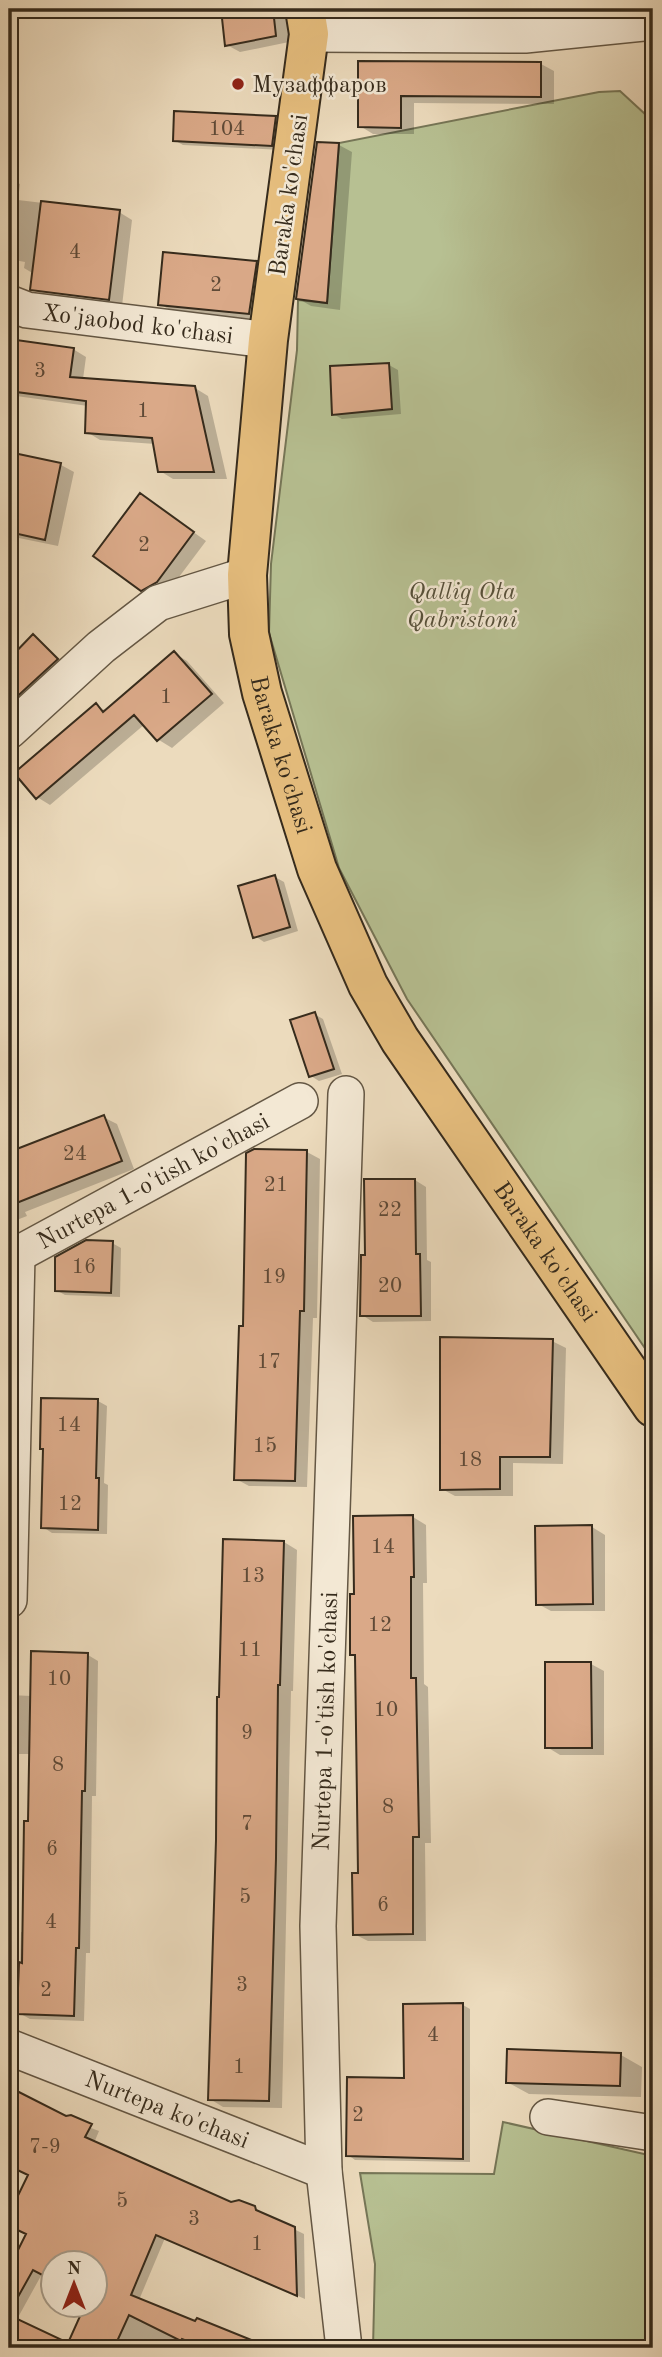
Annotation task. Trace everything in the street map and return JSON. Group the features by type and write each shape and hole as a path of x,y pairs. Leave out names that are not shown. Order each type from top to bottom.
{"main road":[{"name":"Baraka ko'chasi","path":"307,21 268,340 247,575 249,634 262,693 317,869 368,985 400,1040 653,1407"}],"street":[{"path":"307,21 653,22"},
{"name":"Xo'jaobod ko'chasi","path":"9,303 27,310 268,340"},
{"path":"9,731 101,647 158,603 247,575"},
{"name":"Nurtepa 1-o'tish ko'chasi","path":"344,2348 324,2171 318,1926 346,1094"},
{"name":"Nurtepa 1-o'tish ko'chasi","path":"13,1257 300,1101"},
{"path":"9,1600 13,1257"},
{"name":"Nurtepa ko'chasi","path":"9,2047 324,2171"},
{"path":"548,2117 653,2133"}],"green space":[{"name":"Qalliq Ota Qabristoni","path":"620,91 646,115 653,126 653,1360 407,999 339,868 269,633 271,564 297,350 298,300 327,303 339,143 599,92"},
{"path":"503,2122 653,2156 653,2348 373,2348 375,2264 360,2173 494,2174"}],"building":[{"path":"221,9 273,9 276,36 225,46"},
{"path":"358,61 541,62 541,97 401,96 401,128 358,127"},
{"path":"174,111 276,116 272,146 173,141"},
{"path":"317,142 339,143 327,303 296,299"},
{"path":"41,201 120,210 109,300 30,290"},
{"path":"163,252 257,261 249,314 158,305"},
{"path":"9,339 74,348 70,377 195,386 214,472 158,472 152,438 85,433 86,401 9,391"},
{"path":"389,363 392,409 332,415 330,366"},
{"path":"9,452 61,463 45,540 9,532"},
{"path":"140,493 194,532 157,582 141,591 93,556"},
{"path":"33,634 58,659 9,704 9,659"},
{"path":"174,651 212,694 157,741 134,715 36,799 14,773 96,703 103,712"},
{"path":"275,875 290,927 253,938 238,886"},
{"path":"315,1012 334,1069 309,1077 290,1020"},
{"path":"104,1115 122,1161 9,1206 9,1152"},
{"path":"254,1149 307,1150 304,1311 300,1311 295,1481 234,1480 239,1326 243,1326 246,1153"},
{"path":"364,1179 415,1179 416,1254 420,1254 421,1316 360,1316 361,1255 365,1255"},
{"path":"86,1240 113,1241 111,1293 55,1291 55,1257"},
{"path":"440,1337 553,1339 550,1457 500,1457 500,1489 440,1490"},
{"path":"41,1398 98,1399 98,1530 41,1528"},
{"path":"413,1515 411,1678 416,1678 419,1837 413,1837 413,1934 353,1935 352,1873 358,1873 355,1655 350,1655 350,1594 354,1594 353,1516"},
{"path":"592,1525 593,1604 536,1605 535,1526"},
{"path":"223,1539 284,1541 278,1685 269,2101 208,2100"},
{"path":"31,1651 88,1653 79,1948 76,1948 74,2016 17,2014 19,1962 22,1963 24,1821 28,1821"},
{"path":"545,1662 591,1662 592,1748 545,1748"},
{"path":"463,2003 463,2159 346,2156 347,2077 404,2078 403,2004"},
{"path":"507,2049 621,2053 620,2086 506,2083"},
{"path":"9,2087 66,2116 71,2115 92,2124 85,2137 231,2202 239,2200 255,2206 256,2210 295,2227 297,2296 156,2235 131,2295 271,2348 206,2348 182,2339 181,2341 129,2315 114,2348 9,2348 9,2315 68,2343 79,2318 108,2318 108,2248 38,2248 38,2273 33,2270 9,2313 9,2268 26,2234 9,2226 9,2214 28,2175 9,2166"}],"place":[{"name":"Музаффаров","path":"238,84"}]}
